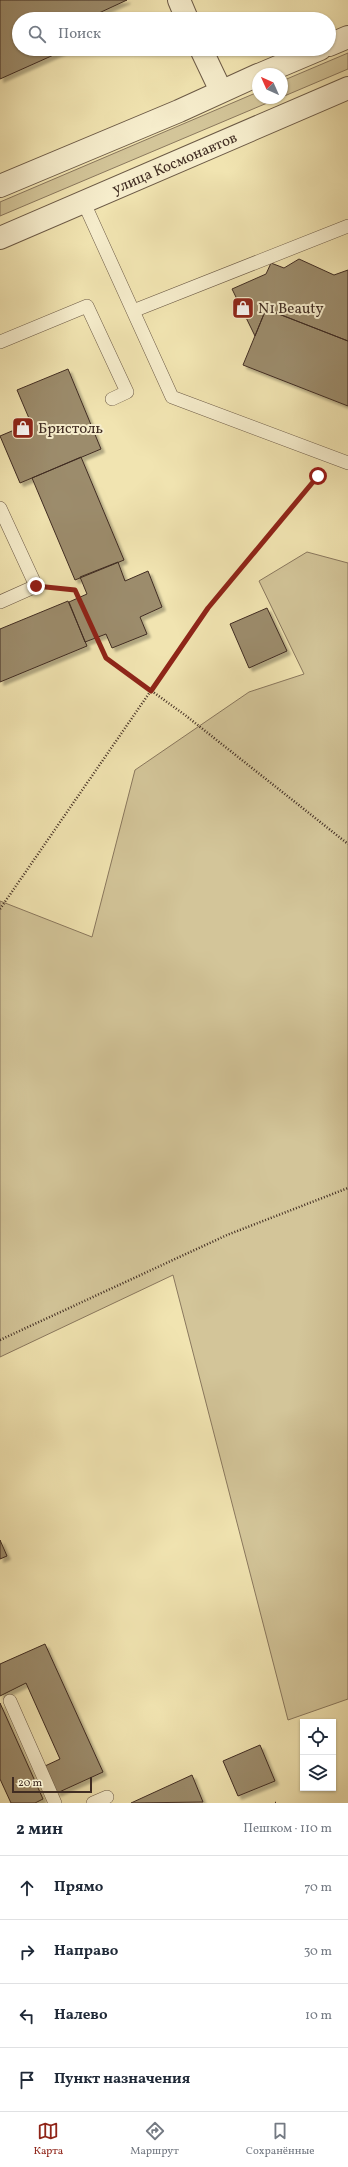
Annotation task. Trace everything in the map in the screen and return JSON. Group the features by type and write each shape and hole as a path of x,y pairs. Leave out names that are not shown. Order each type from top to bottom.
{"street":[{"path":"179,0 184,12"},
{"path":"336,42 348,37"},
{"path":"204,56 221,91"},
{"path":"275,68 303,56"},
{"path":"0,186 179,111 252,78"},
{"name":"улица Космонавтов","path":"0,238 348,88"}],"lane":[{"path":"84,203 172,397 348,463"},
{"path":"133,311 348,226"},
{"path":"0,342 88,306 127,392 112,399"},
{"path":"0,508 36,586 0,602"},
{"path":"10,1701 55,1803"},
{"path":"93,1803 107,1797"}],"path":[{"path":"0,909 208,608 318,476"},
{"path":"36,586 75,590 106,658 151,691 348,844"},
{"path":"0,1340 227,1235 348,1188"}],"shaded area":[{"path":"348,53 348,69 288,94 288,78"},
{"path":"252,95 252,104 265,104 0,216 0,202"},
{"path":"307,552 348,563 348,1699 288,1720 173,1275 0,1357 0,901 92,937 135,770 249,692 304,674 259,581"}],"building":[{"path":"0,0 127,0 101,12 12,12 12,56 51,56 0,79"},
{"path":"299,259 334,275 348,270 348,341 266,309 255,336 232,289 266,274 271,263 284,268"},
{"path":"266,309 348,341 348,406 243,365"},
{"path":"68,369 101,449 20,483 0,436 31,423 17,390"},
{"path":"81,457 124,560 75,580 32,478"},
{"path":"118,562 125,581 148,571 162,607 140,617 147,634 112,648 106,634 85,642 69,602 87,594 80,577"},
{"path":"68,601 87,646 0,682 0,629"},
{"path":"267,608 287,651 249,668 230,624"},
{"path":"0,1540 7,1556 0,1559"},
{"path":"45,1644 103,1772 57,1793 45,1766 60,1759 26,1683 0,1696 0,1664"},
{"path":"0,1703 43,1799 35,1803 11,1803 0,1779"},
{"path":"260,1745 275,1781 238,1796 223,1761"},
{"path":"192,1775 203,1802 131,1803"}],"place":[{"name":"N1 Beauty","path":"243,308"},
{"name":"Бристоль","path":"23,428"}],"route":[{"path":"36,586 75,590 106,658 151,691 208,608 318,476"}]}
